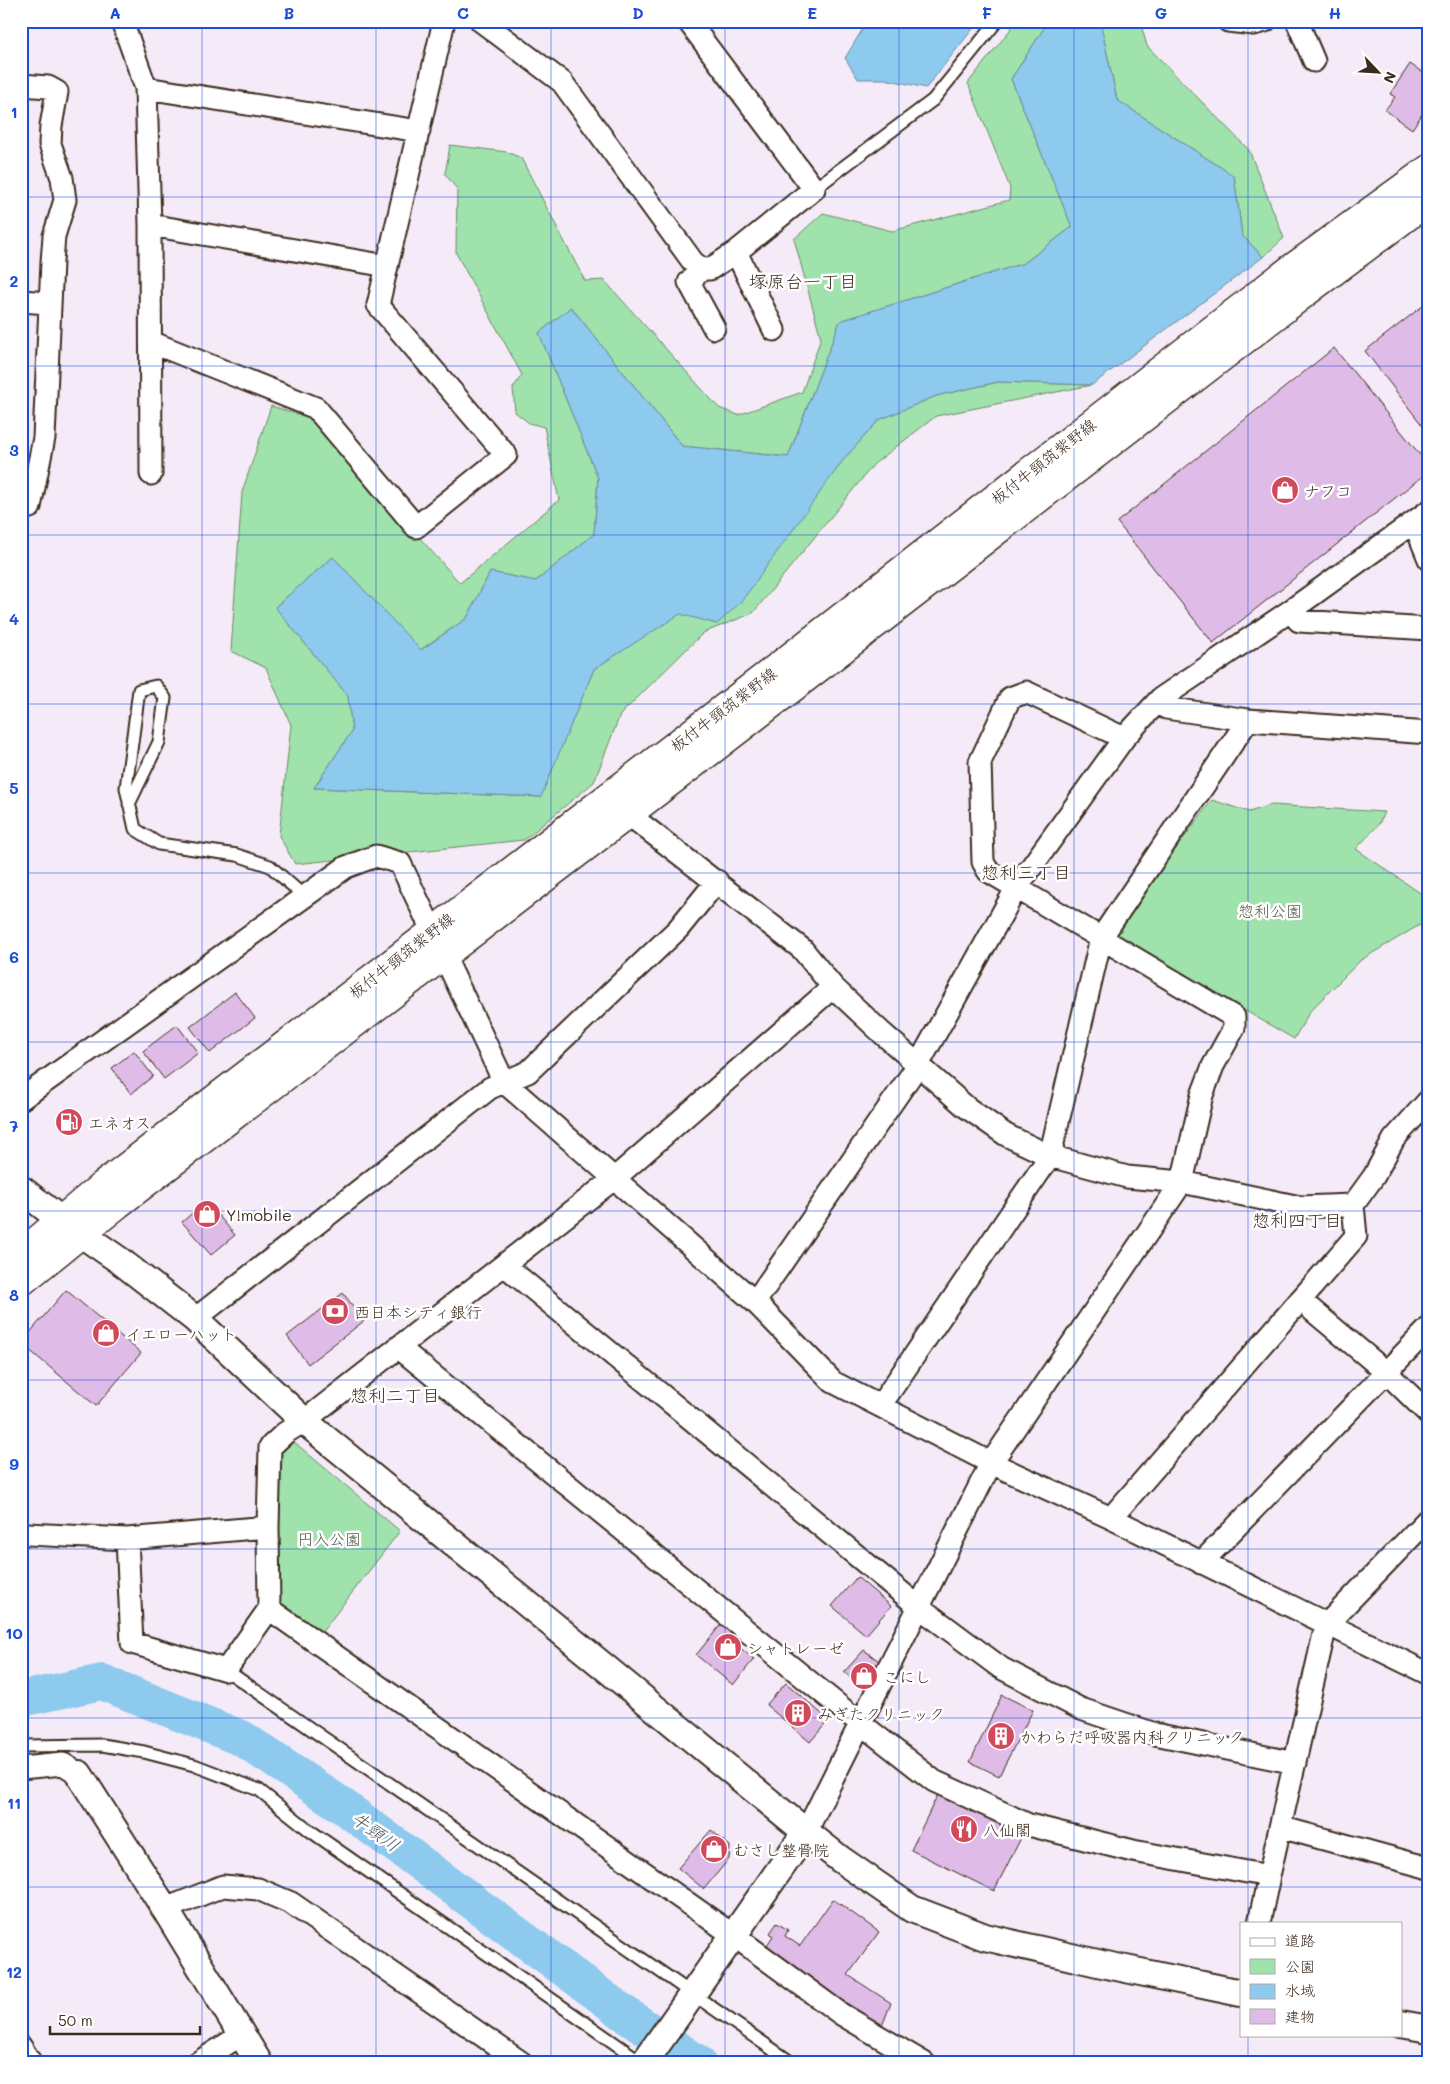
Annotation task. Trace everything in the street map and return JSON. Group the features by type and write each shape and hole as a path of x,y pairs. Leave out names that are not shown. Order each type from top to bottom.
{"main road":[{"name":"板付牛頸筑紫野線","path":"437,943 779,666 1283,275 1429,169"},
{"name":"板付牛頸筑紫野線","path":"21,1282 70,1227 102,1185 437,943 628,814 1314,286 1429,200"},
{"name":"板付牛頸筑紫野線","path":"21,1254 70,1227"}],"street":[{"path":"122,21 146,88 150,225 151,474"},
{"path":"151,342 316,408 416,527 506,455 378,305 444,21"},
{"path":"481,21 562,82 693,262 702,269 710,269 736,252 814,189 688,21"},
{"path":"1228,21 1254,24 1265,21"},
{"path":"1297,21 1314,61"},
{"path":"21,86 48,87 57,92 50,144 62,178 65,200 54,236 48,303 48,356 44,438 30,507 21,508"},
{"path":"146,88 419,130"},
{"path":"150,225 387,266"},
{"path":"736,252 774,330"},
{"path":"702,269 689,282 714,328"},
{"path":"21,301 48,303"},
{"path":"755,1302 918,1065 1017,887 1124,738 1160,699 1290,611 1421,517 1429,559"},
{"path":"1290,611 1299,621 1429,629"},
{"path":"644,2063 806,1832 991,1463 1182,1182 1202,1095 1213,1066 1234,1028 1234,1017 988,871 983,862 980,762 1010,698 1026,692 1124,738"},
{"path":"1160,699 1166,708 1248,720 1429,733"},
{"path":"880,1406 1050,1156 1101,938 1248,720"},
{"path":"628,814 717,881 802,949 833,987 918,1065 966,1107 1006,1135 1050,1156 1127,1177 1182,1182 1300,1207 1353,1205"},
{"path":"21,1099 346,867 376,856 400,864 504,1082 755,1302 833,1382 991,1463 1111,1518 1429,1674"},
{"path":"195,1319 490,1088 528,1072 678,929 717,881"},
{"path":"127,1539 132,1643 226,1670 269,1609 268,1527 270,1447 284,1434 304,1421 615,1178 833,987"},
{"path":"1111,1518 1356,1236 1353,1205 1374,1176 1394,1139 1429,1100"},
{"path":"21,1189 70,1227 119,1260 195,1319 304,1421 806,1832 840,1859 912,1909 985,1937 1240,1993"},
{"path":"504,1265 919,1607 1001,1668 1081,1709 1155,1734 1295,1763"},
{"path":"1300,1300 1386,1372 1429,1414"},
{"path":"1201,1563 1429,1328"},
{"path":"398,1347 934,1781 1029,1825 1133,1851 1269,1876"},
{"path":"1259,1922 1326,1625 1429,1518"},
{"path":"24,1531 127,1539 268,1527"},
{"path":"269,1609 733,1935 841,2014 924,2063"},
{"path":"21,1768 64,1764 79,1774 165,1909 259,2063"},
{"path":"1280,1827 1429,1868"},
{"path":"165,1909 223,1886 258,1889 291,1903 522,2063"},
{"path":"1402,2024 1429,2029"},
{"path":"197,2063 241,2035"},
{"path":"21,2047 31,2063"}],"lane":[{"path":"814,189 933,100 997,21"},
{"path":"129,804 159,742 165,698 156,686 139,690 126,788 129,804 134,829 159,844 237,855 270,866 305,898"},
{"path":"226,1670 792,2063"},
{"path":"21,1746 102,1745 144,1752 194,1765 259,1790 309,1830 644,2063"}],"green space":[{"path":"1017,21 1055,21 1048,22 1011,79 1072,227 1024,263 840,321 788,457 682,446 571,307 539,333 598,478 594,534 536,581 490,572 467,618 420,650 333,557 275,607 348,696 352,731 314,788 540,797 594,669 680,613 717,624 844,459 879,420 936,396 998,382 1092,385 936,416 874,464 753,613 703,633 620,715 594,782 524,840 295,864 279,836 291,725 266,668 231,651 242,492 271,406 313,419 460,583 559,500 544,427 529,423 515,412 513,388 522,375 456,253 457,189 445,174 450,145 507,152 521,158 585,281 604,280 719,408 738,415 802,392 821,338 794,239 823,213 892,231 1009,200 1010,188 968,83"},
{"path":"1100,21 1140,21 1147,46 1249,150 1284,238 1263,257 1242,235 1234,176 1117,100"},
{"name":"惣利公園","path":"1212,800 1249,812 1271,805 1384,812 1379,824 1356,849 1429,899 1428,920 1361,960 1310,1011 1294,1039 1118,937 1117,928"},
{"name":"円入公園","path":"294,1442 400,1531 321,1633 279,1603 277,1456"}],"water":[{"path":"861,21 979,21 926,88 885,79 858,79 845,58 862,30"},
{"path":"1100,21 1117,100 1234,176 1242,235 1263,257 1092,385 998,382 936,396 879,420 844,459 741,602 717,624 680,614 594,669 541,797 314,788 352,731 348,696 275,607 333,557 421,650 467,618 490,572 536,581 594,534 598,478 539,333 571,307 682,446 788,457 840,321 1024,263 1072,227 1011,79 1048,22"}],"building":[{"path":"1410,64 1422,72 1426,66 1429,68 1429,115 1423,113 1412,129 1385,110 1395,97 1390,94"},
{"path":"1429,301 1429,434 1365,351"},
{"path":"1334,348 1429,466 1429,471 1213,643 1117,522"},
{"path":"235,992 255,1018 210,1053 190,1027"},
{"path":"177,1025 198,1053 164,1079 143,1051"},
{"path":"134,1051 153,1076 131,1094 112,1068"},
{"path":"206,1201 235,1235 211,1255 182,1222"},
{"path":"66,1290 141,1353 96,1406 21,1343"},
{"path":"343,1293 364,1321 308,1364 287,1336"},
{"path":"857,1577 891,1606 866,1635 832,1606"},
{"path":"723,1622 735,1632 729,1639 754,1659 733,1685 696,1655"},
{"path":"864,1650 879,1661 865,1690 844,1672"},
{"name":"みぎたクリニック","path":"786,1683 829,1720 810,1742 766,1705"},
{"name":"かわらだ呼吸器内科クリニック","path":"1002,1695 1033,1710 999,1776 970,1762"},
{"path":"939,1792 1023,1834 994,1891 911,1850"},
{"path":"711,1830 730,1846 729,1859 704,1889 678,1868"},
{"path":"833,1899 879,1932 848,1975 891,2003 882,2026 843,2001 767,1945 773,1936 770,1933 777,1923 788,1930 785,1936 800,1946"}],"waterway":[{"name":"牛頸川","path":"21,1699 102,1682 243,1739 337,1802 624,2013 698,2063"}],"place":[{"name":"ナフコ","path":"1285,490"},
{"name":"エネオス","path":"69,1122"},
{"name":"Y!mobile","path":"207,1214"},
{"name":"西日本シティ銀行","path":"335,1311"},
{"name":"イエローハット","path":"106,1333"},
{"name":"シャトレーゼ","path":"728,1647"},
{"name":"こにし","path":"864,1676"},
{"name":"みぎたクリニック","path":"798,1713"},
{"name":"かわらだ呼吸器内科クリニック","path":"1001,1736"},
{"name":"八仙閣","path":"964,1829"},
{"name":"むさし整骨院","path":"714,1849"}],"district":[{"name":"塚原台一丁目","path":"803,281"},
{"name":"惣利三丁目","path":"1026,872"},
{"name":"惣利四丁目","path":"1297,1220"},
{"name":"惣利二丁目","path":"395,1395"}]}
